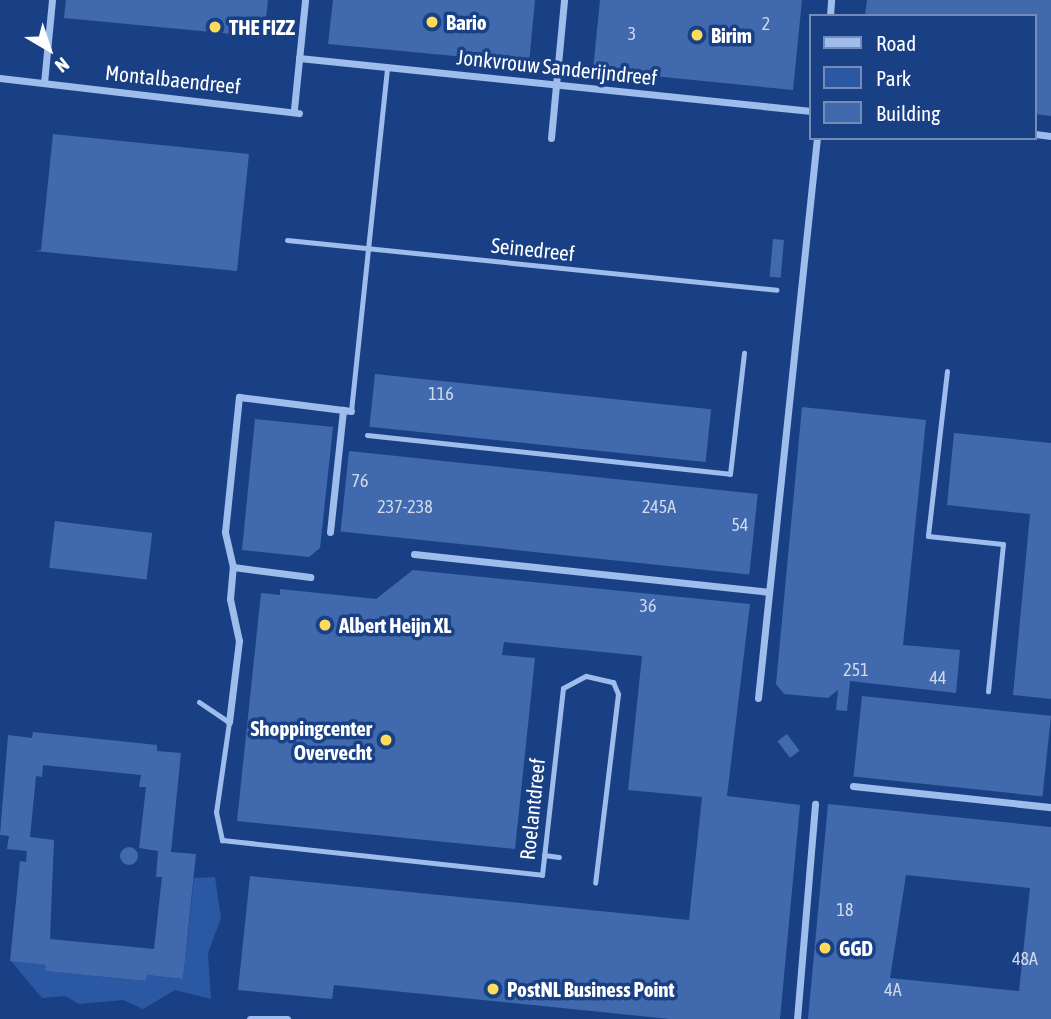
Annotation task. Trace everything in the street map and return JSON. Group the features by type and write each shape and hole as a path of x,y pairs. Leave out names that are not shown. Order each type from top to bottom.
{"street":[{"path":"44,83 52,0"},
{"path":"299,58 305,0"},
{"path":"551,138 564,0"},
{"name":"Montalbaendreef","path":"0,78 296,111 299,58"},
{"name":"Jonkvrouw Sanderijndreef","path":"299,58 810,111"},
{"path":"758,698 817,140"},
{"name":"Roelantdreef","path":"229,722 239,641 230,599 233,567 225,532 239,397 347,410"},
{"path":"330,532 347,410"},
{"path":"414,554 769,592"},
{"path":"233,567 310,577"},
{"path":"853,786 1051,807"},
{"path":"797,1019 816,804"},
{"path":"250,1019 286,1019"}],"lane":[{"path":"347,410 387,67"},
{"name":"Seinedreef","path":"287,240 776,290"},
{"path":"368,435 730,474 744,353"},
{"path":"947,371 928,536 1003,544 988,691"},
{"name":"Roelantdreef","path":"229,722 216,812 222,840 542,875 563,688 573,679 599,677 613,682 618,694 595,883"},
{"path":"199,702 229,722"},
{"path":"544,855 559,857"}],"green space":[{"path":"215,877 221,918 208,953 211,999 175,990 143,1009 123,1000 79,1004 65,996 42,998 11,961 46,965 46,971 146,981 147,975 183,979 194,878"}],"building":[{"name":"THE FIZZ","path":"66,0 268,0 264,37 64,18"},
{"name":"Bario","path":"333,0 535,0 529,63 328,44"},
{"name":"Birim","path":"600,0 802,0 793,90 593,70"},
{"path":"867,0 1051,0 1051,116 1037,114 1037,14 865,14"},
{"path":"53,134 249,154 237,271 35,251 41,250"},
{"path":"773,239 784,240 781,278 770,277"},
{"path":"375,374 711,409 706,462 369,427"},
{"path":"802,407 926,420 903,645 960,650 956,693 850,681 847,711 836,710 838,690 828,698 784,694 776,684"},
{"path":"255,419 333,427 320,548 309,557 242,550"},
{"path":"954,433 1051,443 1051,699 1013,695 1030,514 947,505"},
{"path":"349,451 758,494 749,575 341,532"},
{"path":"55,521 152,533 147,580 49,568"},
{"path":"413,570 750,604 727,796 800,805 780,1019 670,1019 334,985 332,999 238,990 250,876 689,920 702,797 628,790 642,656 504,642 502,655 535,658 515,849 237,821 261,593 280,595 280,589 376,599"},
{"path":"862,696 1051,716 1042,796 854,777"},
{"path":"33,732 157,745 157,751 181,753 171,852 196,854 183,979 147,975 146,981 45,971 46,965 10,961 20,861 26,862 27,851 7,849 9,836 0,835 8,735 32,738","holes":["43,765 141,775 139,787 146,787 139,848 158,851 156,877 162,877 154,949 50,939 54,840 30,837 36,776 42,777"]},
{"path":"787,734 800,751 790,758 777,741"},
{"path":"828,804 1051,827 1051,1019 808,1019","holes":["906,875 1030,888 1019,991 890,978"]},
{"path":"129,847 135,850 138,856 135,862 129,865 123,862 120,856 123,850"}],"place":[{"name":"Bario","path":"432,22"},
{"name":"THE FIZZ","path":"215,27"},
{"name":"Birim","path":"697,35"},
{"name":"Albert Heijn XL","path":"325,625"},
{"name":"Shoppingcenter Overvecht","path":"386,740"},
{"name":"GGD","path":"825,948"},
{"name":"PostNL Business Point","path":"493,989"}]}
